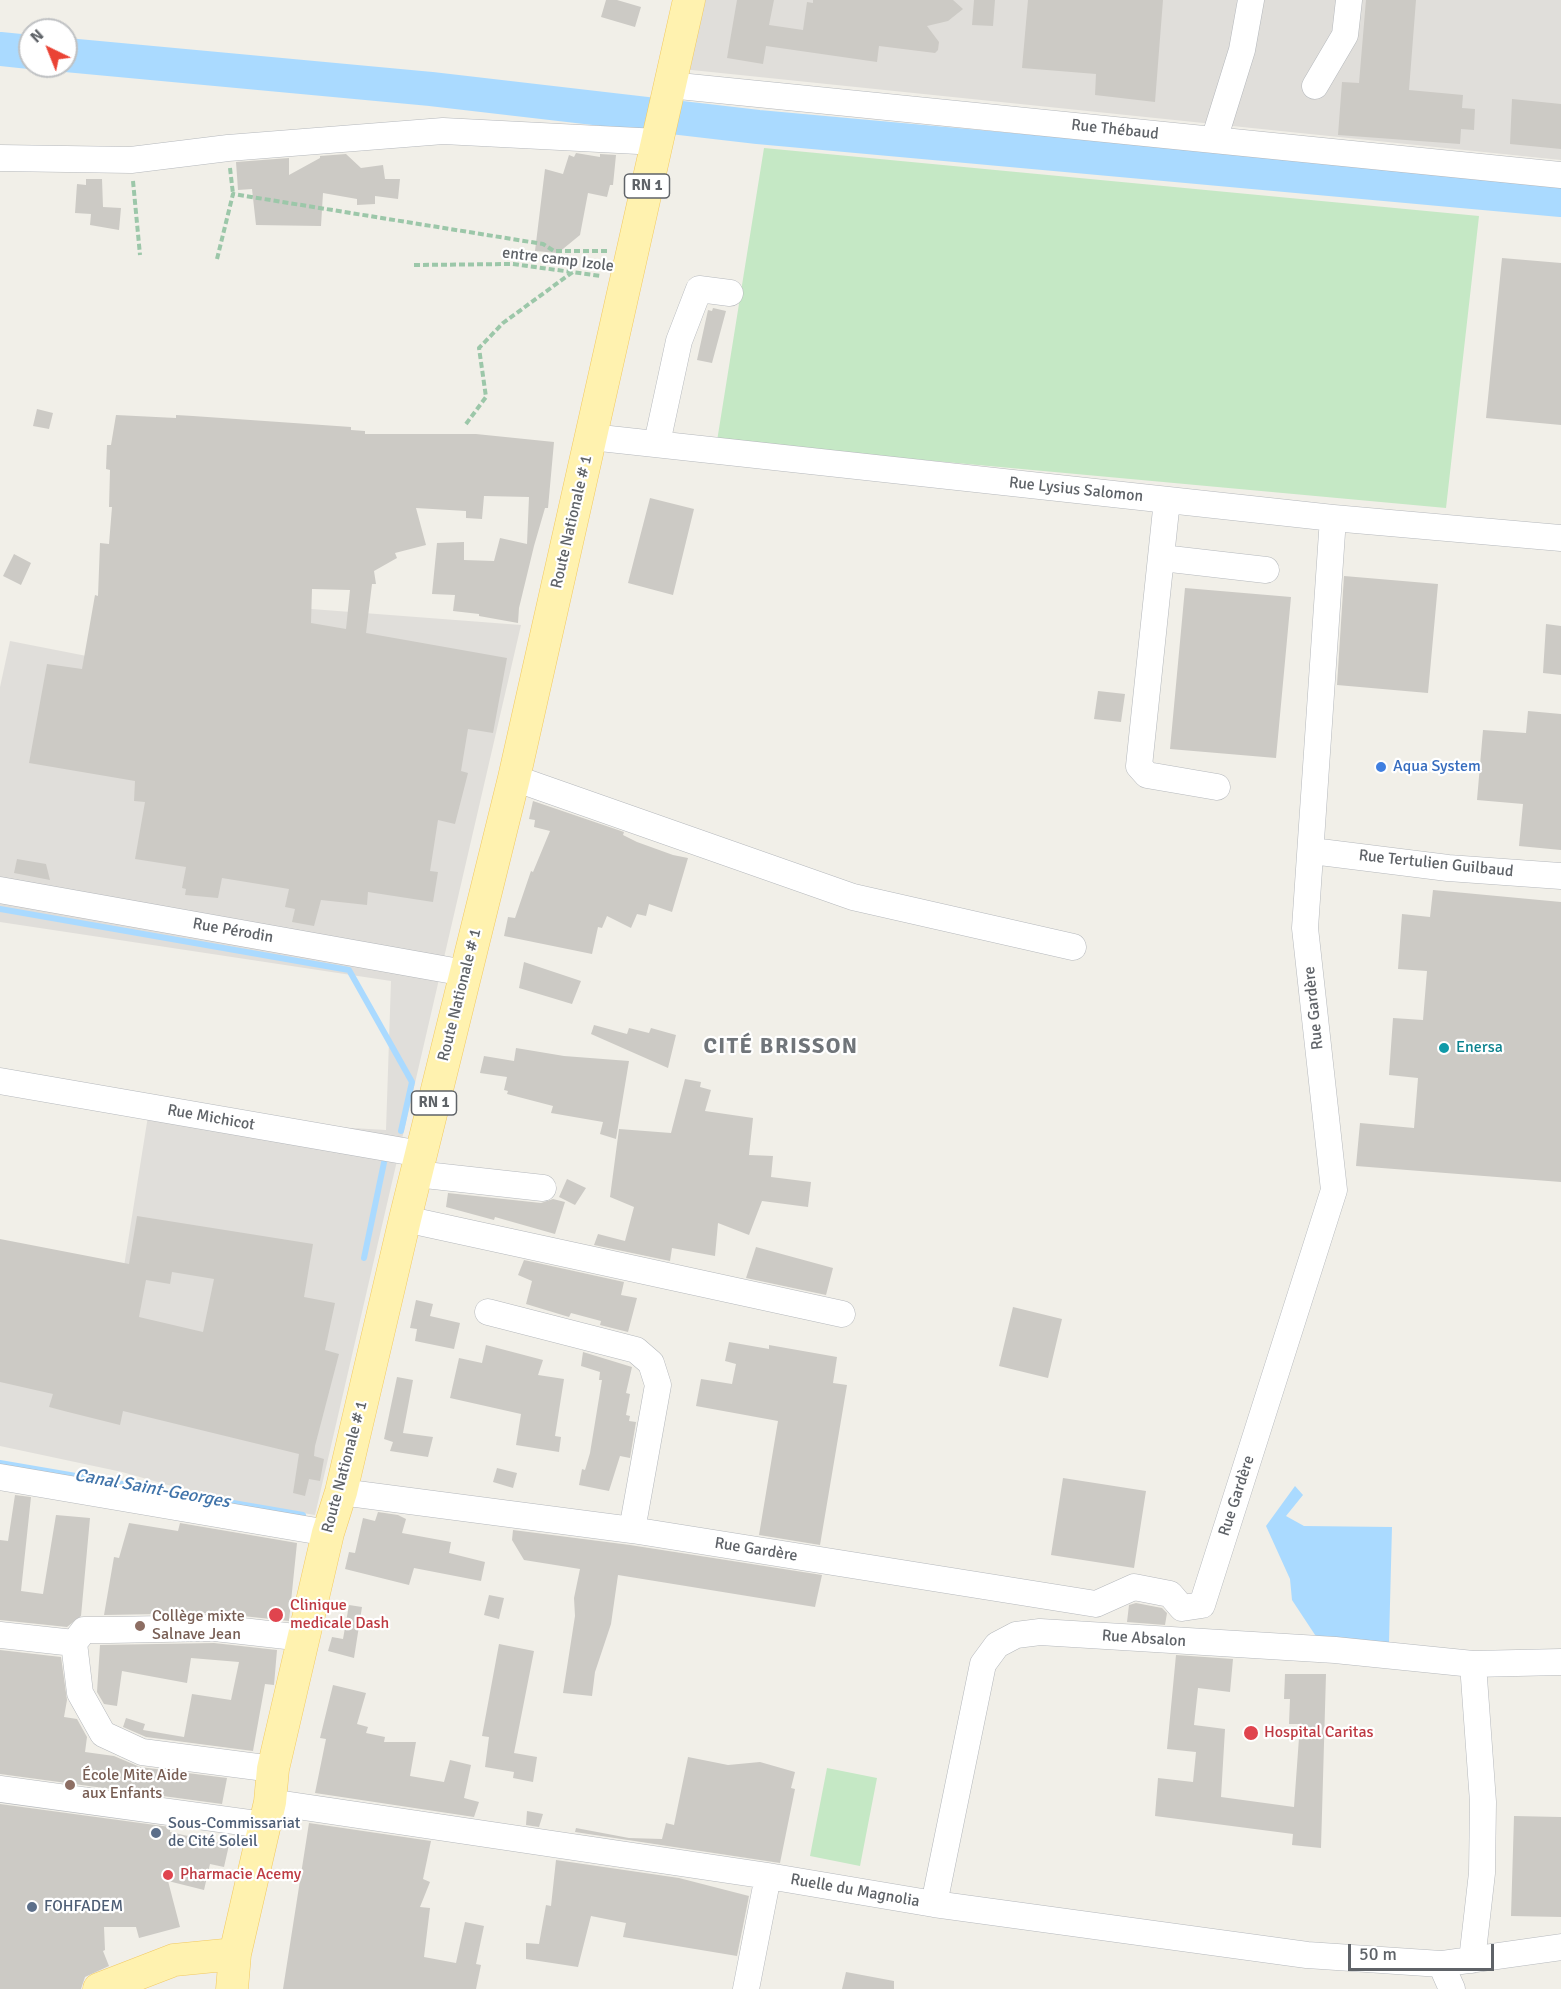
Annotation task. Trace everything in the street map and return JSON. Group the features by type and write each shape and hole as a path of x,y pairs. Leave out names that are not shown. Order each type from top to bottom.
{"main road":[{"name":"Route Nationale # 1","path":"232,1989 235,1954 267,1814 273,1769 328,1533 341,1492 405,1219 514,778 689,0"},
{"path":"99,1989 174,1960 235,1954"}],"street":[{"path":"1214,140 1242,50 1251,0"},
{"path":"1315,86 1345,36 1349,0"},
{"name":"Rue Thébaud","path":"669,86 1561,175"},
{"path":"0,158 131,160 251,146 443,131 660,131"},
{"path":"657,443 680,341 699,289 730,293"},
{"name":"Rue Lysius Salomon","path":"591,437 1333,518 1561,538"},
{"path":"1167,500 1139,766 1147,775 1217,787"},
{"name":"Rue Gardère","path":"341,1492 632,1530 1096,1604 1134,1587 1170,1594 1182,1608 1202,1605 1334,1190 1305,928 1333,518"},
{"path":"1161,558 1266,570"},
{"path":"514,778 853,897 1073,947"},
{"name":"Rue Tertulien Guilbaud","path":"1312,850 1448,868 1561,876"},
{"name":"Rue Pérodin","path":"0,890 465,973"},
{"name":"Rue Michicot","path":"0,1081 543,1188"},
{"path":"405,1219 842,1314"},
{"path":"488,1311 636,1350 651,1363 658,1385 632,1530"},
{"path":"0,1478 328,1533"},
{"path":"273,1769 142,1752 103,1734 80,1693 74,1642 84,1630 215,1628 304,1638"},
{"name":"Rue Absalon","path":"934,1904 983,1664 997,1645 1016,1635 1040,1632 1324,1649 1473,1664 1561,1662"},
{"path":"0,1635 74,1642"},
{"path":"1472,1960 1482,1873 1484,1802 1473,1664"},
{"name":"Ruelle du Magnolia","path":"0,1789 267,1814 768,1876 934,1904 1307,1955 1441,1964 1561,1947"},
{"path":"746,1989 768,1876"},
{"path":"1441,1964 1452,1989"}],"path":[{"path":"131,160 140,255"},
{"path":"217,258 233,194 543,244 554,251 629,266"},
{"name":"entre camp Izole","path":"414,264 513,264 575,270 629,266"},
{"path":"465,424 486,397 479,348 503,323 575,270"}],"shaded area":[{"path":"705,0 1561,0 1561,160 682,69"},
{"path":"115,594 521,625 315,1515 218,1499 122,1472 0,1446 0,1279 118,1304 148,1116 386,1130 391,981 0,922 0,687 10,641 107,660"}],"green space":[{"path":"764,148 1479,216 1446,508 717,441"},
{"path":"827,1768 877,1778 860,1866 810,1856"}],"water":[{"path":"1295,1486 1303,1495 1286,1516 1304,1526 1392,1527 1389,1642 1323,1647 1292,1600 1290,1579 1266,1526"}],"building":[{"path":"606,0 617,0 641,7 635,27 601,17"},
{"path":"737,0 774,0 769,25 803,30 807,2 813,3 813,0 953,0 963,9 948,21 927,26 939,42 935,53 879,46 877,62 766,46 763,64 727,58"},
{"path":"974,0 995,0 993,26 972,25"},
{"path":"1028,0 1163,0 1155,102 1095,95 1096,74 1022,68"},
{"path":"1366,0 1416,0 1409,90 1463,95 1462,108 1475,109 1474,130 1461,129 1460,144 1338,135 1342,82 1359,83"},
{"path":"1512,99 1561,104 1561,149 1510,144"},
{"path":"576,153 600,157 600,154 616,155 613,185 610,185 607,197 588,193 580,235 558,253 535,251 545,169 563,174 569,155 574,157"},
{"path":"346,154 361,168 383,165 385,179 400,179 398,199 375,196 375,204 357,205 357,199 323,193 321,226 256,225 252,189 238,190 236,162 289,158 289,175 320,156"},
{"path":"86,179 102,179 103,207 121,208 119,230 90,225 91,214 75,213 77,184 86,185"},
{"path":"1502,258 1561,263 1561,425 1486,418"},
{"path":"713,308 726,311 712,363 697,360 708,310 712,311"},
{"path":"37,409 53,413 49,429 33,426"},
{"path":"116,415 176,418 176,415 193,416 351,427 351,430 365,431 365,434 476,434 554,442 548,508 545,508 534,546 519,608 518,623 453,611 455,595 432,594 437,543 464,542 464,560 494,561 500,538 527,544 529,497 484,496 482,519 466,518 466,511 416,508 426,545 395,553 397,558 374,571 376,584 372,584 366,633 507,658 493,733 468,729 461,771 468,773 455,824 438,820 430,871 438,872 433,902 368,892 367,905 321,900 314,926 292,922 295,909 285,907 289,889 222,878 218,898 185,895 186,889 182,888 186,867 135,859 145,802 134,801 135,781 29,763 47,664 82,669 95,595 98,596 100,543 109,544 112,507 109,507 110,470 106,469 107,445 111,445","holes":["312,589 350,590 346,629 311,623"]},
{"path":"650,498 694,509 673,595 628,583"},
{"path":"14,554 31,563 21,585 3,576"},
{"path":"1344,576 1438,584 1428,693 1337,685"},
{"path":"1185,588 1291,597 1276,758 1170,749"},
{"path":"1546,624 1561,626 1561,675 1543,673"},
{"path":"1098,691 1125,694 1121,722 1094,719"},
{"path":"1528,711 1561,714 1561,850 1519,846 1523,804 1477,800 1483,730 1526,733"},
{"path":"533,801 624,832 623,835 637,842 688,858 672,912 649,904 646,916 637,914 631,928 607,916 602,928 598,927 592,954 504,936 508,917 515,918 531,871 533,872 550,831 534,827 535,820 529,819"},
{"path":"17,859 46,864 50,880 14,873"},
{"name":"Enersa","path":"1433,890 1561,902 1561,1182 1356,1166 1360,1123 1414,1128 1418,1078 1389,1075 1393,1018 1423,1020 1427,971 1398,969 1402,914 1430,917"},
{"path":"524,962 581,981 572,1004 519,988"},
{"path":"594,1025 627,1034 629,1028 649,1033 651,1028 676,1035 668,1068 591,1034"},
{"path":"516,1048 564,1056 629,1061 616,1139 600,1134 603,1122 551,1113 553,1106 507,1094 508,1091 504,1090 507,1077 480,1073 484,1056 514,1061"},
{"path":"685,1079 701,1082 700,1087 711,1090 705,1111 753,1118 749,1155 773,1156 771,1177 811,1182 808,1207 762,1201 749,1235 718,1223 715,1256 672,1248 670,1261 594,1245 598,1234 625,1241 634,1207 610,1197 619,1129 671,1133"},
{"path":"567,1179 586,1188 575,1205 559,1197"},
{"path":"448,1193 541,1203 553,1199 565,1202 555,1234 495,1217 494,1220 446,1207"},
{"path":"137,1216 313,1244 304,1297 335,1303 325,1350 339,1354 315,1446 314,1456 324,1459 320,1481 309,1479 305,1496 293,1493 299,1454 123,1411 120,1425 49,1407 53,1394 0,1382 0,1239 129,1264","holes":["172,1272 214,1279 203,1332 139,1317 146,1280 170,1284"]},
{"path":"756,1247 833,1268 826,1295 746,1278"},
{"path":"524,1260 624,1282 621,1295 637,1298 628,1332 600,1325 601,1321 571,1313 569,1317 526,1304 532,1281 518,1275"},
{"path":"416,1300 433,1304 430,1316 460,1323 454,1349 415,1341 417,1329 410,1328"},
{"path":"1013,1307 1062,1319 1048,1378 999,1366"},
{"path":"729,1342 769,1349 769,1345 837,1357 833,1383 847,1385 820,1545 759,1535 778,1421 696,1406 701,1379 732,1384 736,1364 725,1361"},
{"path":"486,1345 543,1360 538,1375 564,1379 555,1436 561,1437 559,1452 516,1445 521,1414 450,1398 459,1358 482,1363"},
{"path":"583,1352 632,1367 626,1393 630,1394 626,1415 630,1416 629,1421 636,1422 630,1458 620,1456 609,1491 579,1485 582,1469 585,1470 590,1453 602,1380 599,1380 600,1372 581,1366"},
{"path":"397,1377 413,1380 403,1433 433,1437 428,1457 390,1451 393,1442 384,1439"},
{"path":"497,1468 517,1473 513,1488 493,1482"},
{"path":"1063,1478 1146,1491 1134,1568 1051,1555"},
{"path":"15,1495 31,1497 21,1591 43,1594 56,1515 90,1518 81,1616 67,1627 0,1620 0,1540 8,1541"},
{"path":"378,1512 398,1515 406,1519 402,1533 451,1542 449,1553 485,1562 481,1581 414,1568 409,1585 345,1569 349,1552 355,1553 363,1518 375,1521"},
{"path":"129,1523 178,1531 180,1523 297,1543 289,1621 215,1613 104,1615 114,1557 119,1558"},
{"path":"513,1530 630,1545 822,1575 815,1607 618,1575 611,1624 595,1672 592,1696 563,1693 575,1616 574,1598 580,1569 524,1560 512,1540"},
{"path":"489,1595 504,1598 499,1619 484,1615"},
{"path":"1136,1603 1162,1608 1167,1613 1165,1625 1127,1622 1129,1605"},
{"path":"349,1605 362,1607 354,1658 328,1651 332,1637 343,1639"},
{"path":"214,1643 277,1650 274,1685 265,1684 253,1751 146,1737 123,1727 126,1718 145,1724 143,1730 184,1737 192,1694 231,1700 239,1662 191,1658 187,1683 122,1671 117,1706 104,1704 97,1692 100,1645"},
{"path":"499,1644 534,1651 514,1753 537,1757 533,1782 513,1778 514,1772 485,1767 489,1737 482,1736"},
{"path":"0,1650 61,1657 67,1700 64,1717 77,1719 87,1737 85,1752 114,1756 140,1767 227,1778 222,1804 0,1774"},
{"path":"1176,1655 1233,1659 1230,1692 1198,1688 1194,1725 1225,1729 1221,1797 1294,1807 1300,1724 1289,1724 1290,1699 1284,1699 1285,1674 1326,1674 1321,1848 1292,1845 1293,1834 1155,1816 1158,1778 1193,1782 1196,1752 1167,1749"},
{"path":"333,1685 366,1693 357,1724 368,1727 366,1733 385,1737 384,1742 416,1742 410,1776 444,1782 450,1760 471,1765 464,1798 479,1802 474,1817 315,1793 326,1739 320,1738"},
{"path":"688,1757 728,1765 760,1762 795,1772 791,1788 795,1789 780,1863 575,1832 576,1828 629,1838 662,1839 666,1823 674,1825"},
{"path":"0,1804 170,1827 170,1832 229,1845 224,1867 210,1864 204,1890 168,1881 180,1927 139,1938 136,1927 104,1927 105,1950 103,1951 109,1966 85,1977 81,1989 0,1989"},
{"path":"527,1811 543,1814 539,1827 526,1825"},
{"path":"1514,1816 1561,1817 1561,1917 1511,1916"},
{"path":"309,1823 431,1841 423,1879 430,1882 420,1907 430,1908 424,1957 456,1963 465,1922 484,1926 476,1964 481,1965 476,1989 283,1989"},
{"path":"556,1860 679,1878 749,1896 737,1956 623,1937 626,1923 591,1916 578,1967 526,1959 526,1943 539,1944 546,1905 551,1906"},
{"path":"846,1972 894,1981 894,1989 842,1989"}],"waterway":[{"path":"0,49 18,51"},
{"path":"78,56 431,89 758,127 1561,200"},
{"path":"0,909 349,970 412,1082 401,1131"},
{"path":"364,1258 386,1153"},
{"name":"Canal Saint-Georges","path":"0,1463 303,1515"}],"place":[{"name":"Aqua System","path":"1381,767"},
{"name":"Enersa","path":"1444,1048"},
{"name":"Clinique medicale Dash","path":"276,1615"},
{"name":"Collège mixte Salnave Jean","path":"140,1626"},
{"name":"Hospital Caritas","path":"1251,1733"},
{"name":"École Mite Aide aux Enfants","path":"70,1785"},
{"name":"Sous-Commissariat de Cité Soleil","path":"156,1833"},
{"name":"Pharmacie Acemy","path":"168,1875"},
{"name":"FOHFADEM","path":"32,1907"}],"district":[{"name":"CITÉ BRISSON","path":"781,1047"}]}
